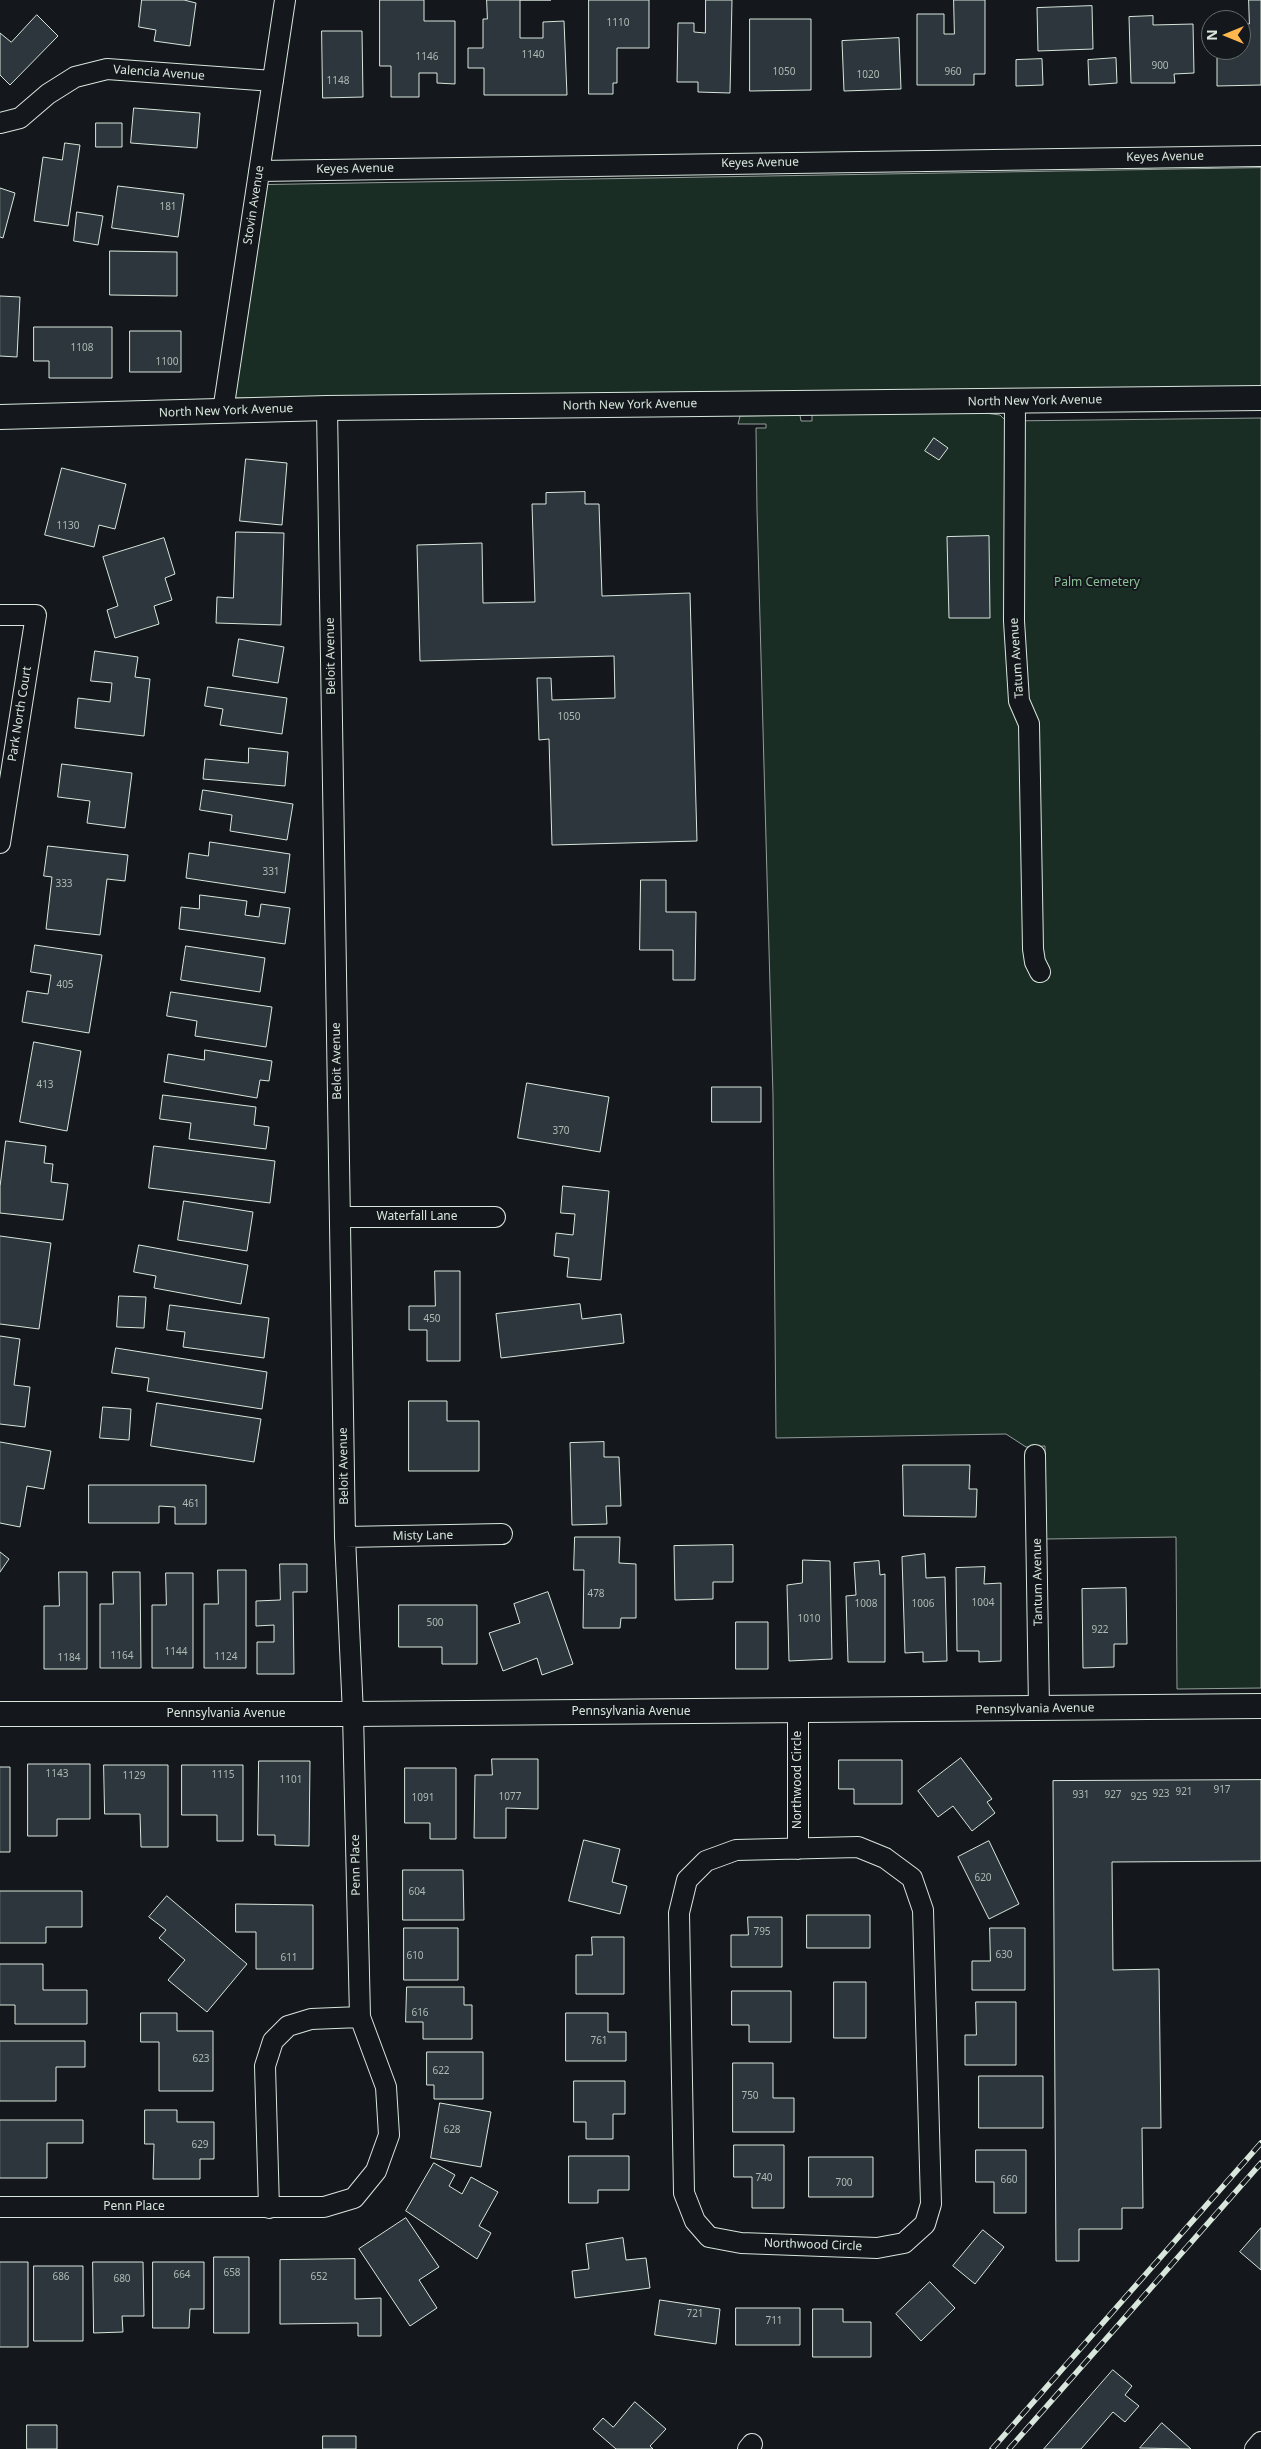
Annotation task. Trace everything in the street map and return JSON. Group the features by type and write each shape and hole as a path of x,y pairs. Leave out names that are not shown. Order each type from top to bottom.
{"street":[{"name":"Stovin Avenue","path":"224,411 285,0"},
{"name":"Valencia Avenue","path":"0,123 20,118 48,94 75,77 107,69 273,81"},
{"name":"Keyes Avenue","path":"259,171 1261,156"},
{"name":"North New York Avenue","path":"0,417 327,408 1261,398"},
{"name":"Tatum Avenue","path":"1014,401 1014,621 1019,701 1029,724 1033,950 1035,962 1040,972"},
{"name":"Beloit Avenue","path":"327,408 345,1537 353,1714"},
{"name":"Park North Court","path":"0,615 36,615 0,843"},
{"name":"Waterfall Lane","path":"340,1217 495,1217"},
{"name":"Tantum Avenue","path":"1035,1455 1039,1710"},
{"name":"Misty Lane","path":"345,1537 502,1534"},
{"name":"Pennsylvania Avenue","path":"0,1714 1039,1710 1261,1706"},
{"name":"Northwood Circle","path":"798,1710 798,1849"},
{"name":"Penn Place","path":"0,2207 324,2207 354,2198 376,2172 389,2135 386,2087 360,2017 353,1714"},
{"name":"Northwood Circle","path":"858,1848 885,1858 912,1878 923,1910 931,2204 925,2224 904,2243 877,2248 741,2243 708,2237 695,2221 684,2193 679,1913 687,1880 706,1861 736,1850 798,1849 858,1848"},
{"path":"269,2208 265,2066 273,2041 288,2026 311,2020 360,2017"},
{"path":"1255,2449 1261,2442"}],"green space":[{"path":"1261,168 1261,392 231,398 262,185"},
{"name":"Palm Cemetery","path":"985,413 1000,415 1006,421 1261,418 1261,1688 1177,1689 1176,1537 1046,1539 1045,1446 1026,1447 1006,1434 776,1438 773,1096 756,428 766,428 766,424 738,424 740,416 800,415 801,421 812,421 812,414"}],"building":[{"path":"142,0 184,0 196,3 190,46 154,41 156,30 139,27"},
{"path":"380,0 424,0 424,21 455,21 455,84 437,83 437,73 419,73 419,97 391,97 391,66 380,66"},
{"path":"487,0 520,0 520,38 543,38 543,22 564,21 567,95 484,95 484,68 468,68 468,48 483,48 483,19 487,19"},
{"path":"589,0 649,0 649,48 617,48 617,83 613,83 613,94 589,94"},
{"path":"706,0 732,0 730,93 698,92 698,82 677,82 678,23 694,23 694,32 705,33"},
{"path":"954,0 985,0 985,74 974,74 974,85 917,85 917,14 944,14 944,34 954,34"},
{"path":"1249,0 1261,0 1261,85 1217,86 1217,60 1251,60 1251,10 1249,10"},
{"path":"1092,6 1093,49 1038,51 1037,8"},
{"path":"37,15 58,36 10,85 0,75 0,33 11,42"},
{"path":"1153,16 1153,25 1193,24 1194,73 1174,74 1175,83 1131,83 1129,17"},
{"path":"750,19 811,19 811,90 750,91"},
{"path":"322,31 362,31 363,97 323,98"},
{"path":"899,38 901,89 844,91 842,41"},
{"path":"1116,58 1117,83 1089,85 1088,60"},
{"path":"1042,59 1043,85 1016,86 1016,60"},
{"path":"134,108 200,113 197,148 131,143"},
{"path":"96,123 122,123 122,147 96,147"},
{"path":"65,143 80,145 68,226 34,221 43,157 62,160"},
{"path":"118,186 184,194 178,237 112,228"},
{"path":"0,188 15,193 3,238 0,237"},
{"path":"77,212 103,216 98,245 74,241"},
{"path":"110,251 177,252 177,296 110,295"},
{"path":"0,296 20,297 17,357 0,356"},
{"path":"34,327 112,327 112,378 49,378 49,361 34,361"},
{"path":"130,331 181,331 181,372 130,372"},
{"path":"934,438 948,448 939,460 925,451"},
{"path":"246,459 287,463 282,525 240,521"},
{"path":"62,468 126,484 115,529 99,525 94,547 45,535"},
{"path":"585,492 585,504 599,504 602,596 690,593 697,841 552,845 549,739 539,740 537,678 551,678 552,700 615,698 614,656 420,661 417,545 482,543 483,603 535,602 532,504 546,504 546,493"},
{"path":"236,532 284,533 281,625 216,623 217,597 233,598"},
{"path":"989,536 990,618 949,618 947,537"},
{"path":"164,538 175,574 165,578 172,600 154,606 159,624 115,638 107,610 118,606 103,557"},
{"path":"239,639 284,647 278,683 233,676"},
{"path":"95,651 138,657 135,677 150,679 144,736 75,728 78,698 110,702 112,683 91,681"},
{"path":"208,687 287,698 282,734 220,725 223,709 205,706"},
{"path":"249,748 288,752 285,786 203,779 205,759 248,763"},
{"path":"62,764 132,773 125,828 87,823 90,801 58,797"},
{"path":"203,790 293,804 287,840 230,831 232,815 200,810"},
{"path":"210,842 290,854 285,893 186,878 189,853 208,856"},
{"path":"48,846 128,855 125,881 107,879 100,935 46,929 52,877 44,876"},
{"path":"641,880 666,880 666,912 696,912 695,980 673,980 673,950 640,950"},
{"path":"200,895 247,901 245,915 259,917 261,904 290,908 285,944 179,929 181,907 199,909"},
{"path":"35,945 102,955 89,1033 22,1022 27,991 48,994 51,975 31,972"},
{"path":"186,946 265,958 260,992 181,980"},
{"path":"171,992 272,1007 266,1047 195,1036 197,1021 167,1016"},
{"path":"34,1042 81,1051 67,1131 20,1122"},
{"path":"205,1050 272,1061 269,1081 260,1080 257,1098 164,1082 168,1054 204,1060"},
{"path":"527,1083 609,1097 600,1152 518,1138"},
{"path":"712,1087 761,1087 761,1122 712,1122"},
{"path":"163,1095 256,1107 254,1125 269,1127 266,1149 189,1139 191,1123 160,1119"},
{"path":"6,1141 46,1146 44,1163 53,1164 51,1182 68,1184 63,1220 0,1213 0,1187"},
{"path":"154,1146 275,1161 270,1203 149,1188"},
{"path":"563,1186 609,1191 601,1280 567,1277 569,1258 554,1256 556,1233 573,1235 575,1214 561,1213"},
{"path":"184,1201 253,1212 247,1251 178,1240"},
{"path":"0,1236 51,1243 39,1329 0,1324"},
{"path":"139,1245 248,1265 241,1304 154,1288 156,1276 134,1272"},
{"path":"435,1271 460,1271 460,1361 427,1361 427,1330 409,1330 409,1306 435,1306"},
{"path":"119,1296 146,1297 144,1328 117,1327"},
{"path":"580,1304 582,1319 621,1314 624,1343 501,1358 496,1314"},
{"path":"170,1305 269,1318 264,1358 183,1347 185,1332 167,1330"},
{"path":"0,1336 20,1339 14,1385 30,1387 25,1427 0,1424"},
{"path":"116,1348 267,1372 262,1409 147,1391 149,1378 112,1373"},
{"path":"409,1401 447,1401 447,1421 479,1421 479,1471 409,1471"},
{"path":"157,1403 261,1419 254,1462 151,1446"},
{"path":"103,1407 131,1409 129,1440 100,1438"},
{"path":"0,1442 51,1451 44,1489 27,1486 20,1527 0,1523"},
{"path":"604,1442 604,1457 619,1457 621,1506 606,1506 607,1524 572,1525 570,1443"},
{"path":"903,1465 970,1465 969,1489 977,1489 976,1517 904,1516"},
{"path":"89,1485 206,1485 206,1524 175,1524 175,1507 159,1506 159,1523 89,1523"},
{"path":"575,1537 620,1537 619,1563 636,1564 636,1618 621,1618 620,1628 583,1628 584,1570 574,1570"},
{"path":"733,1545 733,1582 713,1582 713,1599 675,1600 674,1546"},
{"path":"0,1552 9,1559 0,1572"},
{"path":"925,1554 926,1578 945,1577 947,1661 923,1662 923,1652 905,1653 902,1557"},
{"path":"803,1560 830,1561 832,1659 789,1661 787,1585 802,1583"},
{"path":"879,1561 880,1575 885,1574 885,1662 848,1662 846,1596 856,1595 854,1563"},
{"path":"280,1564 307,1564 307,1592 293,1592 294,1674 257,1674 257,1642 274,1642 274,1625 256,1626 256,1601 280,1600"},
{"path":"985,1567 984,1584 1001,1583 1001,1661 979,1662 979,1651 957,1651 956,1568"},
{"path":"218,1570 246,1570 246,1668 204,1668 204,1604 218,1604"},
{"path":"59,1572 87,1572 87,1669 44,1669 44,1606 59,1606"},
{"path":"113,1572 140,1572 141,1668 100,1668 100,1604 113,1604"},
{"path":"166,1573 193,1573 193,1668 152,1668 152,1605 166,1605"},
{"path":"1126,1588 1127,1644 1114,1644 1114,1667 1083,1668 1082,1589"},
{"path":"548,1592 573,1664 542,1675 537,1658 503,1671 489,1633 520,1623 514,1604"},
{"path":"399,1605 477,1605 477,1664 442,1664 442,1647 399,1647"},
{"path":"736,1622 768,1622 768,1669 736,1669"},
{"path":"961,1758 992,1799 987,1802 995,1813 972,1831 953,1806 938,1817 918,1791"},
{"path":"492,1759 538,1759 538,1809 506,1808 506,1838 474,1838 475,1775 492,1775"},
{"path":"839,1760 902,1760 902,1804 854,1804 854,1789 839,1789"},
{"path":"259,1761 310,1761 309,1846 275,1845 275,1835 258,1835"},
{"path":"28,1764 90,1764 90,1819 57,1819 57,1836 28,1836"},
{"path":"104,1765 168,1765 168,1847 141,1847 140,1814 105,1814"},
{"path":"182,1765 243,1765 243,1841 217,1841 217,1815 182,1815"},
{"path":"0,1767 10,1767 10,1852 0,1852"},
{"path":"405,1768 456,1768 456,1839 430,1839 430,1823 405,1823"},
{"path":"1261,1780 1261,1861 1112,1862 1113,1970 1159,1969 1161,2128 1142,2128 1143,2208 1122,2208 1122,2229 1079,2229 1079,2261 1056,2261 1053,1781"},
{"path":"584,1840 620,1849 612,1882 627,1886 620,1914 569,1901"},
{"path":"989,1841 1019,1904 989,1919 958,1857"},
{"path":"403,1870 463,1870 464,1920 403,1920"},
{"path":"0,1891 82,1891 82,1927 46,1927 46,1943 0,1943"},
{"path":"167,1896 247,1964 207,2012 168,1980 185,1960 159,1938 166,1930 149,1917"},
{"path":"236,1904 313,1905 313,1969 256,1969 256,1932 236,1932"},
{"path":"807,1915 870,1915 870,1948 807,1948"},
{"path":"748,1917 782,1917 782,1967 731,1967 731,1935 748,1935"},
{"path":"404,1928 458,1928 458,1980 404,1980"},
{"path":"990,1928 1025,1928 1025,1990 972,1990 972,1961 990,1961"},
{"path":"592,1937 624,1937 624,1994 576,1994 576,1955 592,1955"},
{"path":"0,1964 43,1964 43,1990 87,1990 87,2024 15,2024 15,2005 0,2005"},
{"path":"834,1982 866,1982 866,2038 834,2038"},
{"path":"407,1987 464,1987 464,2005 472,2005 472,2039 423,2039 423,2022 406,2022"},
{"path":"732,1991 791,1991 791,2042 749,2042 749,2025 732,2025"},
{"path":"976,2002 1016,2002 1016,2065 965,2065 965,2035 976,2035"},
{"path":"141,2013 177,2013 177,2031 213,2031 213,2091 159,2091 159,2042 141,2042"},
{"path":"566,2013 608,2013 608,2032 626,2032 626,2061 566,2061"},
{"path":"0,2041 85,2041 85,2067 56,2067 56,2101 0,2101"},
{"path":"427,2052 483,2052 483,2099 434,2099 434,2085 427,2085"},
{"path":"733,2063 773,2063 773,2098 794,2098 794,2132 733,2132"},
{"path":"979,2076 1043,2076 1043,2128 979,2128"},
{"path":"574,2081 625,2081 625,2114 613,2114 613,2139 586,2139 586,2122 574,2122"},
{"path":"440,2103 491,2112 481,2167 431,2158"},
{"path":"145,2110 177,2110 177,2122 214,2122 214,2159 200,2159 200,2179 153,2179 154,2144 145,2144"},
{"path":"0,2120 83,2120 83,2143 47,2143 47,2178 0,2178"},
{"path":"734,2145 784,2145 784,2208 752,2208 752,2177 734,2177"},
{"path":"976,2150 1026,2150 1026,2213 994,2213 994,2182 976,2182"},
{"path":"569,2156 629,2156 629,2190 598,2190 598,2203 569,2203"},
{"path":"809,2157 873,2157 873,2197 809,2197"},
{"path":"434,2163 455,2175 449,2186 462,2194 471,2177 498,2192 479,2226 491,2233 477,2259 406,2211"},
{"path":"406,2218 439,2267 419,2280 437,2308 410,2326 359,2249"},
{"path":"1261,2228 1261,2270 1240,2252"},
{"path":"983,2230 1004,2247 975,2284 953,2266"},
{"path":"623,2238 626,2260 646,2258 650,2288 575,2298 572,2271 589,2269 586,2244"},
{"path":"214,2257 249,2257 249,2333 214,2333"},
{"path":"355,2259 355,2299 381,2298 381,2336 358,2336 358,2323 280,2324 280,2260"},
{"path":"0,2262 28,2262 28,2347 0,2347"},
{"path":"93,2262 143,2262 144,2316 122,2316 123,2332 94,2333"},
{"path":"153,2262 204,2262 204,2309 190,2309 189,2328 153,2328"},
{"path":"34,2266 83,2266 83,2341 34,2341"},
{"path":"930,2282 955,2308 921,2341 896,2314"},
{"path":"660,2300 720,2309 716,2344 655,2335"},
{"path":"736,2308 800,2308 800,2345 736,2345"},
{"path":"813,2309 843,2309 843,2322 871,2322 871,2357 813,2357"},
{"path":"1113,2370 1132,2386 1125,2395 1139,2406 1125,2422 1113,2412 1081,2449 1044,2449"},
{"path":"635,2402 666,2429 650,2446 653,2449 616,2449 593,2429 603,2418 613,2427"},
{"path":"1162,2423 1191,2449 1140,2448"},
{"path":"27,2425 57,2425 57,2449 27,2449"},
{"path":"323,2436 356,2436 356,2449 323,2449"}],"railway":[{"path":"992,2449 1261,2143"},
{"path":"1009,2449 1261,2163"}]}
